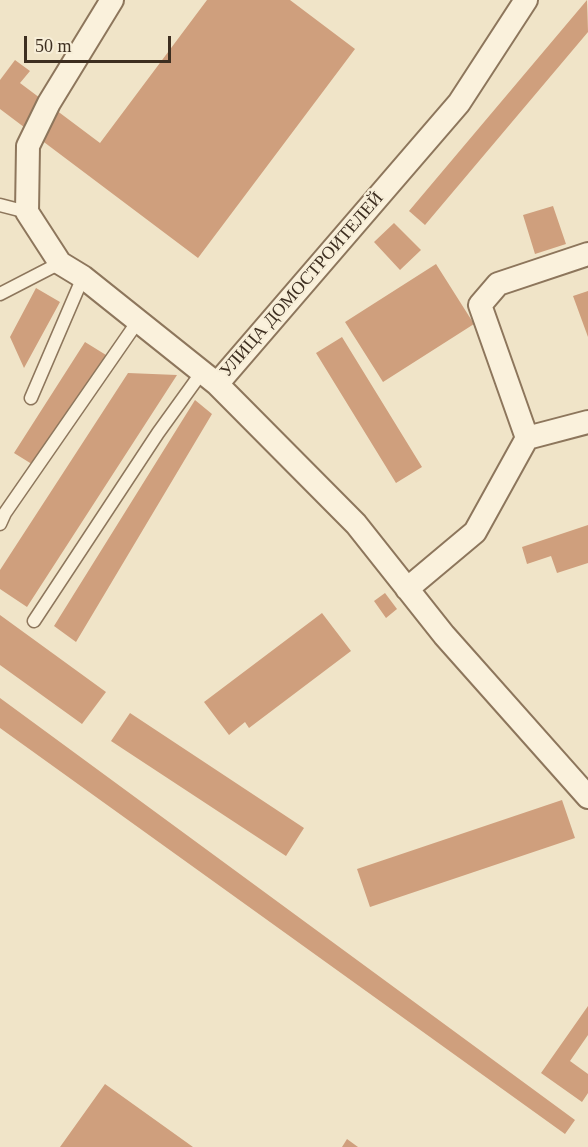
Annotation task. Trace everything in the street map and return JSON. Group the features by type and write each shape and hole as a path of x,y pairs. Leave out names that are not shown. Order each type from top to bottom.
{"street":[{"path":"112,0 49,103 28,146 27,212 60,263 83,277 209,378"},
{"name":"УЛИЦА ДОМОСТРОИТЕЛЕЙ","path":"526,0 459,103 209,378 356,524 444,635 588,797"},
{"path":"527,438 480,305 498,284 588,254"},
{"path":"407,589 475,532 527,438 588,422"}],"lane":[{"path":"0,205 27,212"},
{"path":"0,294 60,263"},
{"path":"31,398 83,277"},
{"path":"0,524 5,513 138,321"},
{"path":"34,621 158,432 209,378"}],"building":[{"path":"207,0 290,0 355,49 198,258 0,109 0,80 15,60 30,71 20,83 100,143"},
{"path":"587,0 588,32 425,225 409,211"},
{"path":"553,206 566,244 535,254 523,215"},
{"path":"394,223 421,250 400,270 374,242"},
{"path":"436,264 474,324 383,382 345,322"},
{"path":"36,288 60,302 24,368 10,337"},
{"path":"588,291 588,337 573,296"},
{"path":"342,337 422,467 396,483 316,353"},
{"path":"85,342 106,355 35,466 14,453"},
{"path":"128,373 177,375 27,607 0,589 0,570"},
{"path":"195,400 212,414 76,642 54,626"},
{"path":"588,525 588,563 557,573 551,556 527,564 522,547"},
{"path":"385,593 397,609 386,618 374,601"},
{"path":"322,613 351,651 249,728 245,722 229,735 204,702"},
{"path":"0,615 106,692 82,724 0,665"},
{"path":"0,698 575,1120 565,1134 0,728"},
{"path":"130,713 304,828 286,856 111,741"},
{"path":"562,800 575,838 370,907 357,869"},
{"path":"588,1006 588,1035 570,1061 588,1074 588,1093 582,1102 541,1073"},
{"path":"105,1084 193,1147 60,1147"},
{"path":"347,1139 358,1147 342,1147"}]}
